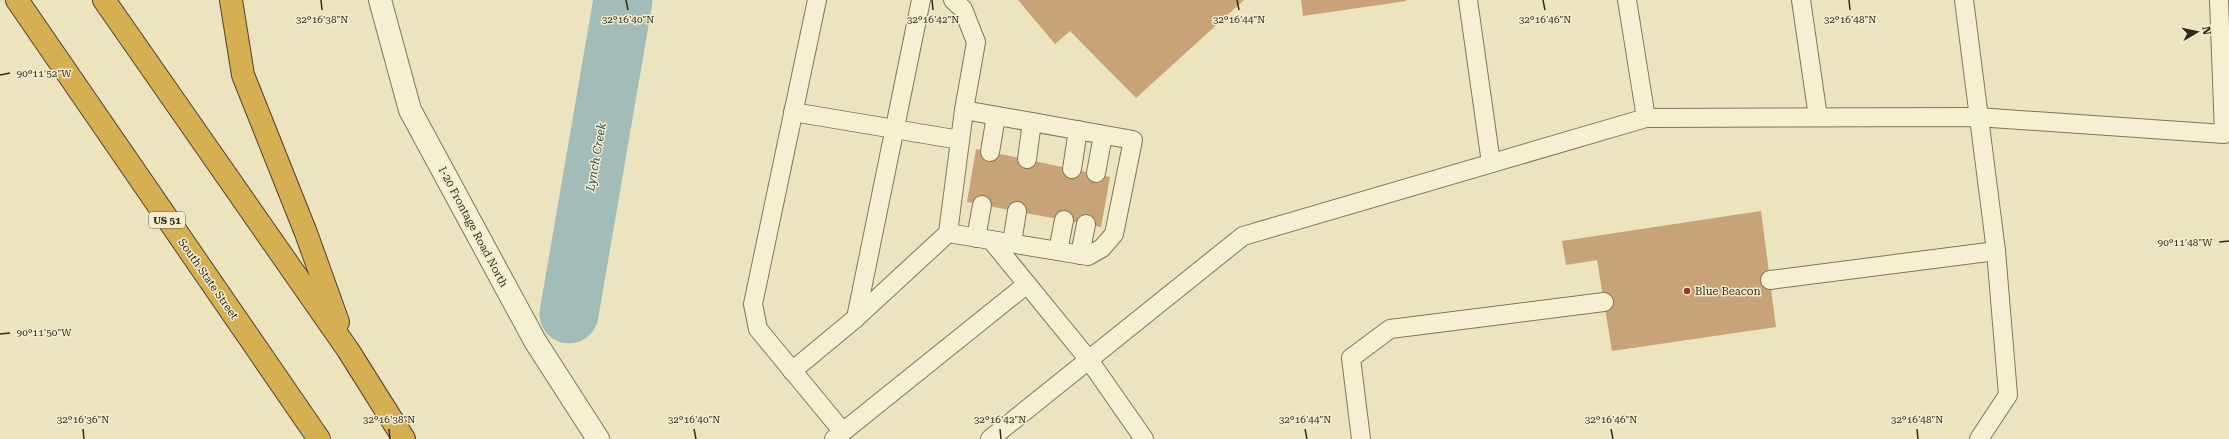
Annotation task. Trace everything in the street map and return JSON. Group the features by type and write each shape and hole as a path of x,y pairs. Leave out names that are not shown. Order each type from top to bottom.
{"highway":[{"path":"104,0 348,350 404,439"},
{"path":"231,0 243,75 306,233 348,350"},
{"name":"South State Street","path":"18,4 319,439"}],"street":[{"name":"I-20 Frontage Road North","path":"380,0 410,110 535,341 598,439"}],"lane":[{"path":"817,0 753,304 758,329 792,371 839,435 1027,284"},
{"path":"856,318 896,130 921,0"},
{"path":"792,371 856,318 948,233 964,110 976,42 963,9 953,0"},
{"path":"1468,0 1491,163"},
{"path":"1626,0 1646,118"},
{"path":"1801,0 1818,117"},
{"path":"1964,0 1977,117 1996,251 2008,395 1979,439"},
{"path":"990,439 1243,236 1646,118 1977,117 2224,134 2219,0"},
{"path":"948,233 1088,256 1102,248 1114,234 1133,140 964,110"},
{"path":"793,112 960,140"},
{"path":"990,152 996,116"},
{"path":"1027,160 1032,122"},
{"path":"1072,169 1078,130"},
{"path":"1096,174 1103,135"},
{"path":"982,205 984,239 1027,284 1089,360 1144,439"},
{"path":"1012,243 1017,211"},
{"path":"1058,251 1064,220"},
{"path":"1080,255 1086,224"},
{"path":"1770,280 1996,251"},
{"path":"1361,439 1351,358 1390,329 1604,302"}],"building":[{"path":"1018,0 1244,0 1136,98 1070,31 1055,44"},
{"path":"1301,0 1406,0 1406,1 1303,16"},
{"path":"976,149 1110,177 1101,227 967,202"},
{"name":"Blue Beacon","path":"1761,211 1776,327 1612,351 1597,260 1566,265 1562,241"}],"waterway":[{"name":"Lynch Creek","path":"569,314 623,0"}],"place":[{"name":"Blue Beacon","path":"1687,291"}]}
